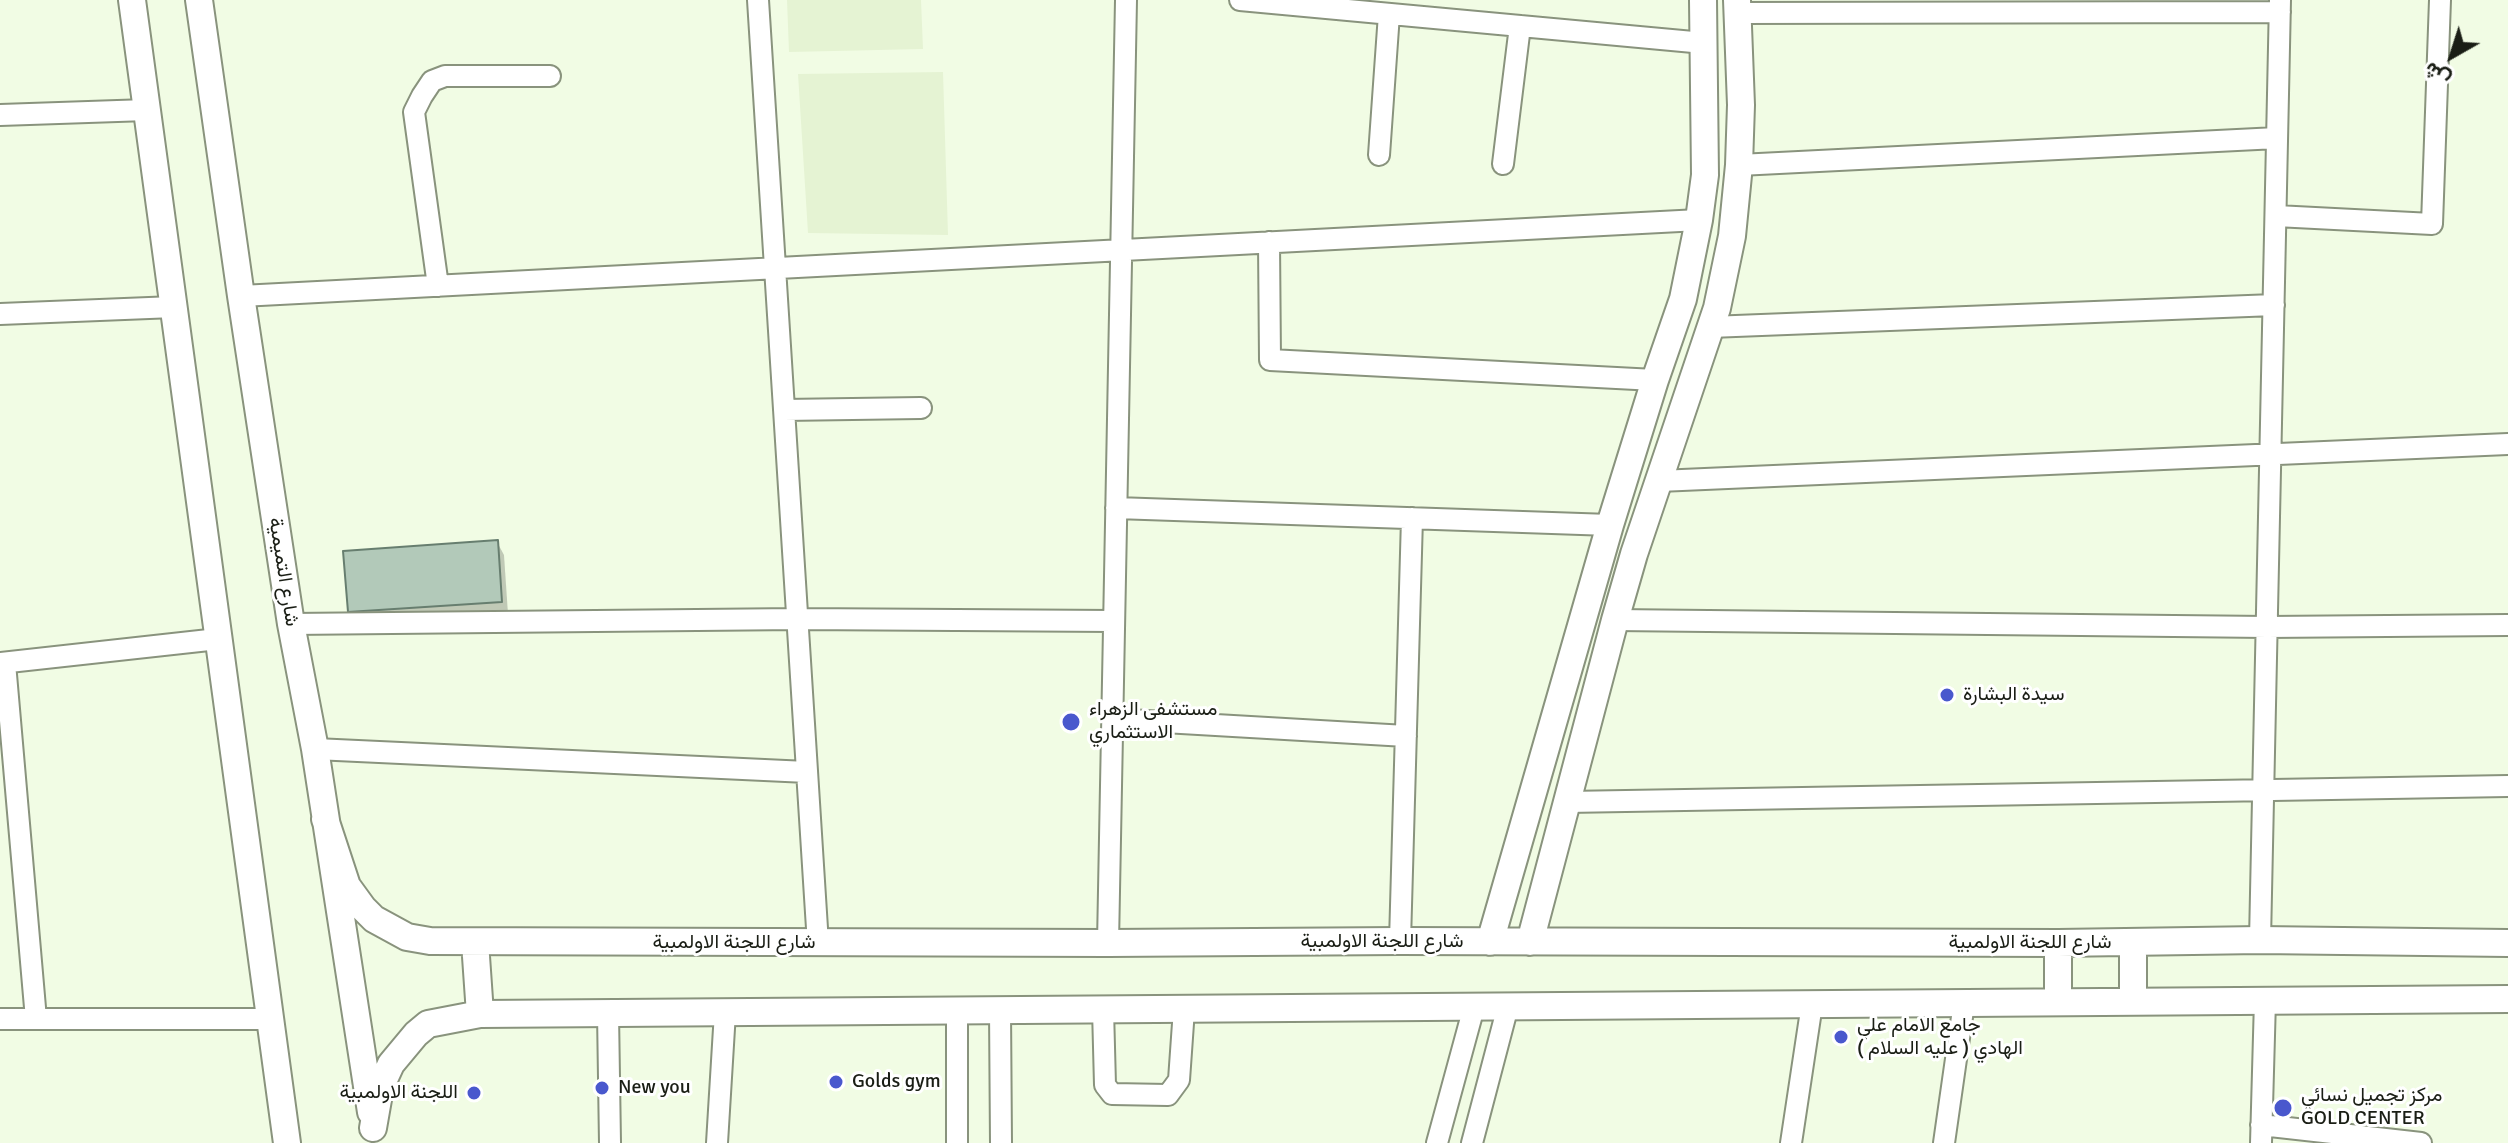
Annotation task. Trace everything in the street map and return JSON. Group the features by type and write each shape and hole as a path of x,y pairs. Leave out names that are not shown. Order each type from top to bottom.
{"main road":[{"path":"132,0 287,1143"},
{"name":"شارع التميمية","path":"199,0 291,624 315,749 374,1135"},
{"path":"1490,942 1610,525 1683,299 1705,175 1703,0"},
{"path":"1530,942 1615,620 1713,318 1732,236 1741,105 1737,6"},
{"path":"1683,299 1713,318"},
{"name":"شارع اللجنة الاولمبية","path":"325,819 347,886 363,908 374,919 407,937 430,941 818,944 1400,941 2058,943 2260,940 2508,943"},
{"path":"475,942 480,1014"},
{"path":"2133,942 2133,1001"},
{"path":"2058,943 2058,1002"},
{"path":"374,1135 380,1088 391,1064 416,1034 428,1024 480,1014 2508,999"}],"street":[{"path":"758,0 818,944"},
{"path":"1108,943 1126,0"},
{"path":"1240,0 1401,10 1520,26 1704,43"},
{"path":"2276,216 2432,224 2440,0"},
{"path":"1737,6 2280,6 2260,940"},
{"path":"1379,155 1401,10"},
{"path":"1503,164 1520,26"},
{"path":"438,286 414,112 422,96 432,81 445,76 550,76"},
{"path":"0,115 147,110"},
{"path":"1739,165 2277,138"},
{"path":"241,296 1699,220"},
{"path":"1269,242 1270,360 1655,380"},
{"path":"1713,318 2274,305"},
{"path":"0,314 174,307"},
{"path":"784,410 921,408"},
{"path":"1659,481 2508,444"},
{"path":"1116,508 1610,525"},
{"path":"1400,941 1412,518"},
{"path":"291,624 798,619 1114,621"},
{"path":"1615,620 2267,627 2508,625"},
{"path":"36,1019 2,663 218,639"},
{"path":"1112,719 1406,736"},
{"path":"315,749 807,772"},
{"path":"1567,802 2508,786"},
{"path":"2265,1000 2261,1134 2421,1143"},
{"path":"1944,1143 1964,1003"},
{"path":"1791,1143 1812,1004"},
{"path":"1473,1143 1508,1006"},
{"path":"1437,1143 1474,1007"},
{"path":"1103,1009 1105,1085 1112,1094 1168,1095 1179,1080 1184,1009"},
{"path":"1000,1010 1001,1143"},
{"path":"957,1011 957,1143"},
{"path":"717,1143 725,1012"},
{"path":"608,1013 610,1143"},
{"path":"0,1019 270,1019"}],"shaded area":[{"path":"787,0 921,0 923,49 789,52"},
{"path":"943,72 948,235 808,233 798,74"}],"building":[{"path":"498,540 502,602 348,612 343,551"}],"place":[{"name":"سيدة البشارة","path":"1947,695"},
{"name":"مستشفى الزهراء الاستثماري","path":"1071,722"},
{"name":"جامع الامام علي الهادي ( عليه السلام )","path":"1841,1037"},
{"name":"Golds gym","path":"836,1082"},
{"name":"New you","path":"602,1088"},
{"name":"اللجنة الاولمبية","path":"474,1093"},
{"name":"مركز تجميل نسائي GOLD CENTER","path":"2283,1108"}]}
